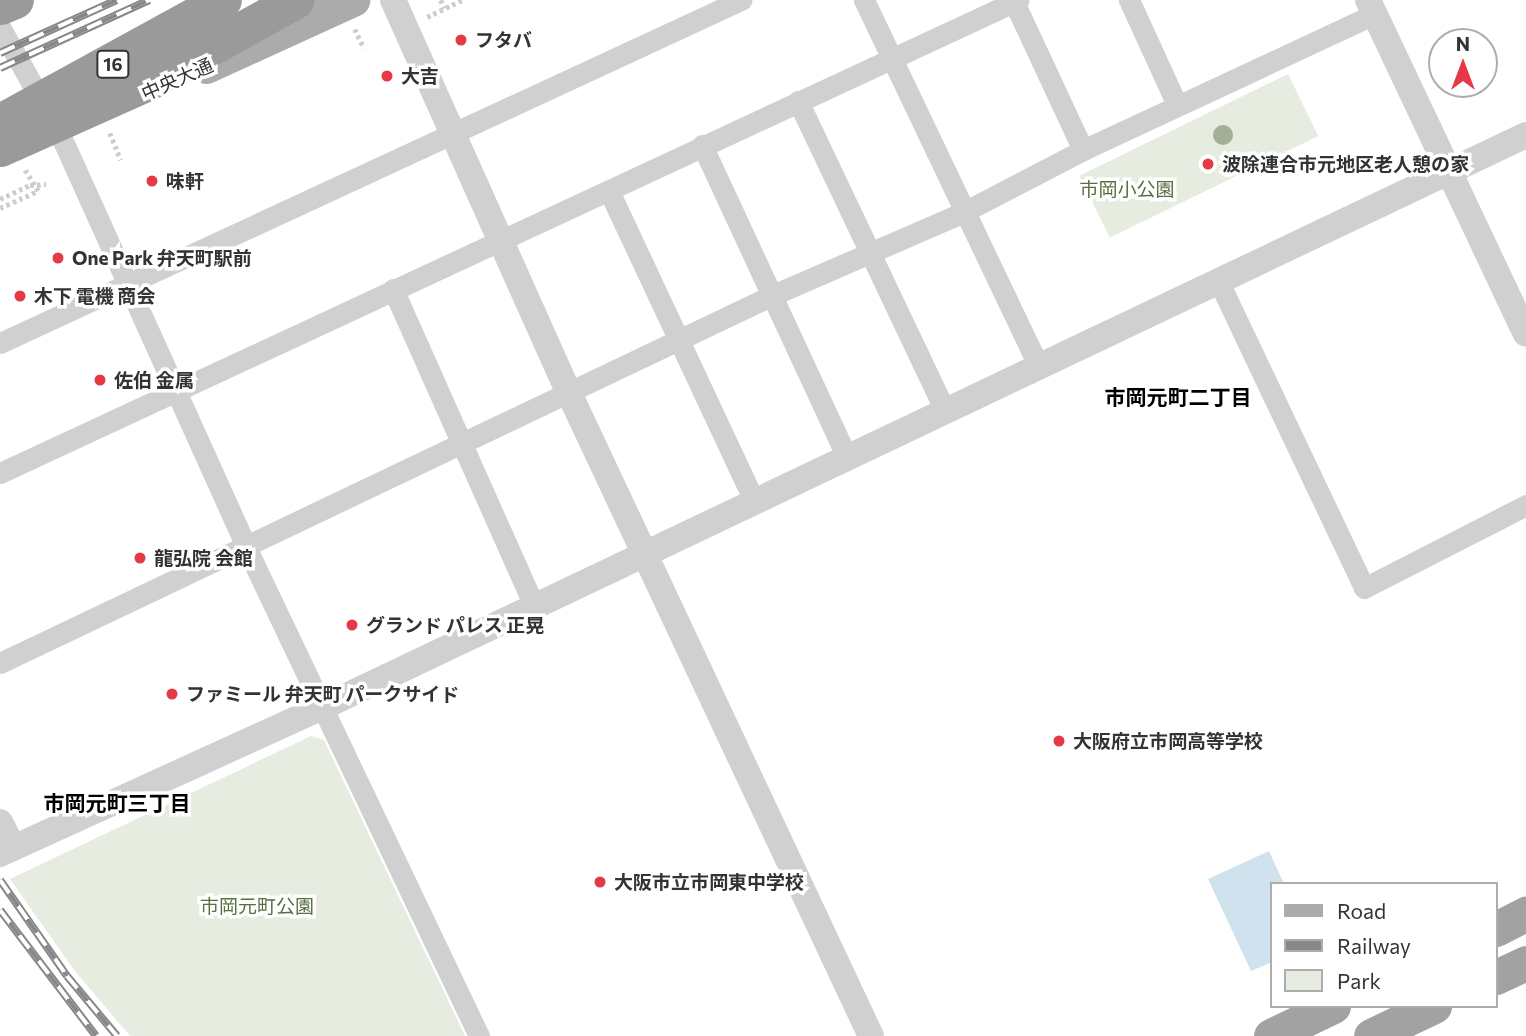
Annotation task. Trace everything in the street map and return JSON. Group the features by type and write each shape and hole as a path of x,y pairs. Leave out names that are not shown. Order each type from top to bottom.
{"highway":[{"path":"0,6 15,0"},
{"name":"16","path":"0,122 223,0"},
{"path":"0,148 136,88 296,0"},
{"path":"1498,928 1526,914"},
{"path":"1498,976 1526,963"},
{"path":"1270,1036 1329,1008"},
{"path":"1388,1026 1429,1008"}],"main road":[{"name":"中央大通","path":"0,157 352,10"}],"street":[{"path":"393,0 643,554 872,1036"},
{"path":"0,343 453,130 741,0"},
{"path":"864,0 1038,365"},
{"path":"1129,0 1177,105"},
{"path":"0,473 1016,1 1083,150"},
{"path":"0,663 570,395 773,295 866,252 964,212 1371,7 1526,334"},
{"path":"0,27 58,132 129,282 246,547 479,1036"},
{"path":"798,101 866,252 945,410"},
{"path":"0,822 7,851 323,707 1526,135"},
{"path":"702,145 847,457"},
{"path":"609,191 754,501"},
{"path":"1218,280 1364,587 1526,505"},
{"path":"393,289 534,605"}],"path":[{"path":"441,0 444,8"},
{"path":"423,19 462,0"},
{"path":"352,10 363,48"},
{"path":"110,133 121,160"},
{"path":"0,199 30,185 46,184"}],"green space":[{"name":"市岡小公園","path":"1288,74 1318,136 1110,238 1079,176"},
{"name":"市岡元町公園","path":"311,736 324,740 465,1036 130,1036 74,970 10,879"}],"water":[{"path":"1269,851 1283,882 1270,882 1270,963 1251,971 1208,879"}],"railway":[{"path":"0,53 117,0"},
{"path":"0,68 149,0"},
{"path":"0,880 67,976 117,1036"},
{"path":"0,910 96,1036"}],"place":[{"name":"フタバ","path":"461,40"},
{"name":"大吉","path":"387,76"},
{"name":"波除連合市元地区老人憩の家","path":"1208,164"},
{"name":"味軒","path":"152,181"},
{"name":"One Park 弁天町駅前","path":"58,258"},
{"name":"木下 電機 商会","path":"20,296"},
{"name":"佐伯 金属","path":"100,380"},
{"name":"龍弘院 会館","path":"140,558"},
{"name":"グランド パレス 正晃","path":"352,625"},
{"name":"ファミール 弁天町 パークサイド","path":"172,694"},
{"name":"大阪府立市岡高等学校","path":"1059,741"},
{"name":"大阪市立市岡東中学校","path":"600,882"}],"district":[{"name":"市岡元町二丁目","path":"1178,397"},
{"name":"市岡元町三丁目","path":"117,803"}]}
